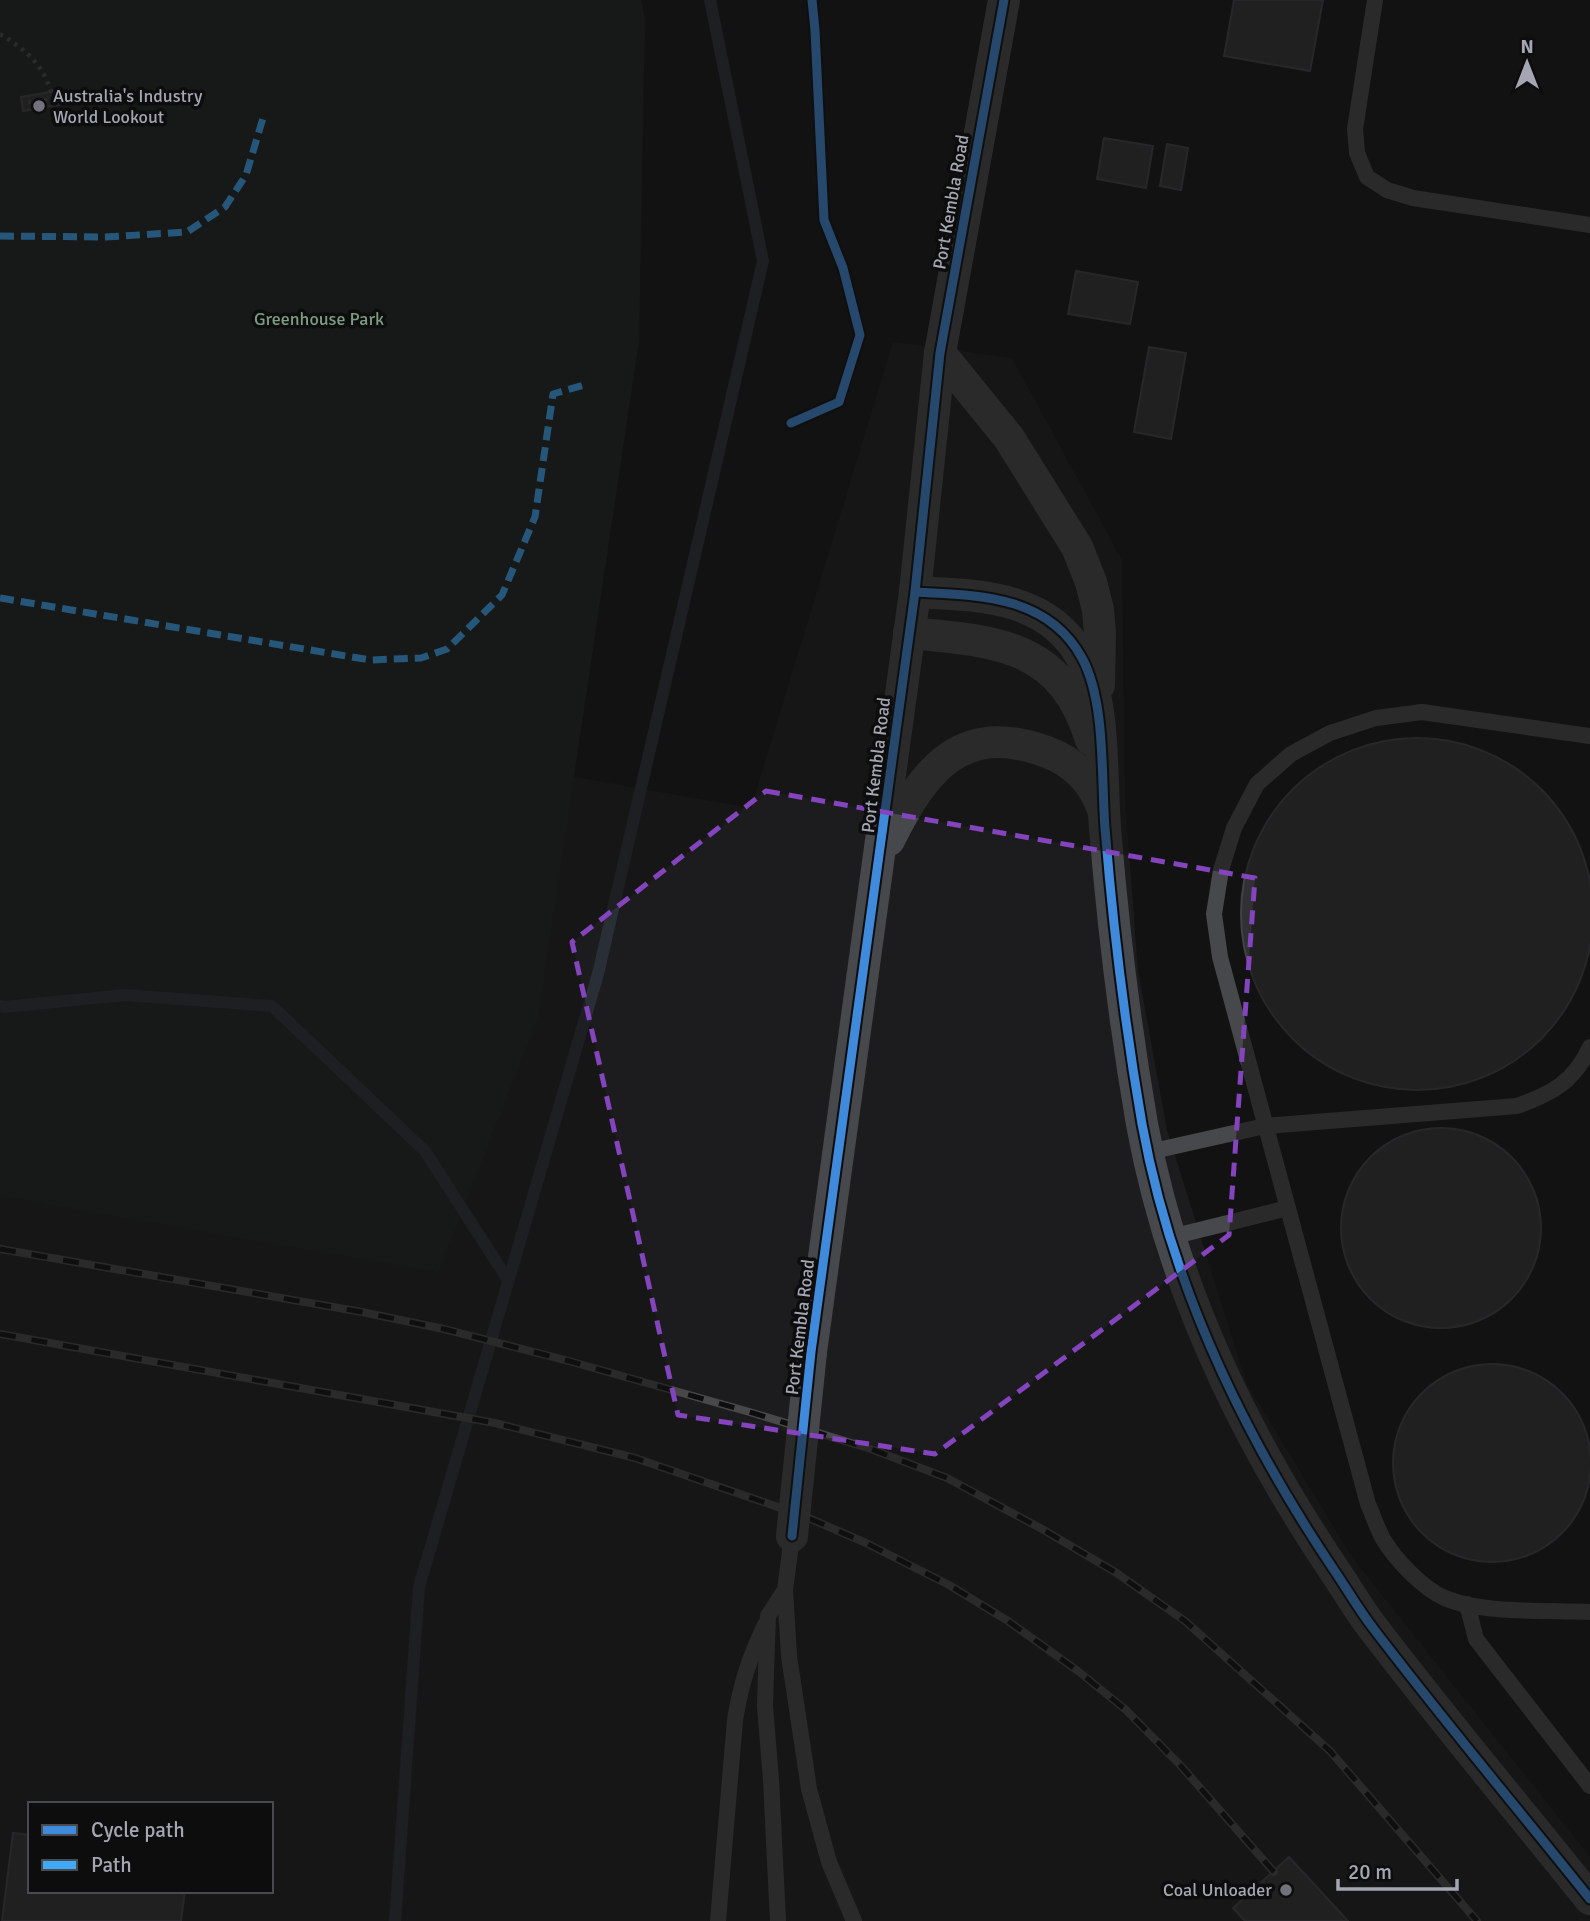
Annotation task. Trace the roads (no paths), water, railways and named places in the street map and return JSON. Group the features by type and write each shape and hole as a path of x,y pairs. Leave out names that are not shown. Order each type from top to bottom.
{"street":[{"name":"Port Kembla Road","path":"792,1536 811,1352 915,592 940,353 1004,0"},
{"path":"940,353 1009,438 1066,528 1085,565 1096,597 1100,619 1098,714 1103,816 1118,968 1149,1152 1171,1237 1209,1342 1276,1480 1371,1626 1590,1899"},
{"path":"915,592 976,596 1016,603 1049,620 1079,653 1089,672 1098,714"},
{"path":"909,633 993,643 1029,657 1053,674 1076,703 1085,722 1091,741 1103,816"},
{"path":"878,862 906,806 923,781 965,748 991,741 1014,742 1052,754 1082,771 1096,792 1103,816"}],"lane":[{"path":"1375,0 1355,129 1357,153 1367,177 1387,190 1413,198 1590,225"},
{"path":"1590,736 1422,712 1376,718 1330,733 1291,754 1257,785 1234,828 1221,870 1214,914 1220,957 1265,1126 1368,1504 1384,1540 1403,1565 1444,1598 1482,1608 1590,1612"},
{"path":"1149,1152 1265,1126 1517,1106 1544,1096 1568,1080 1590,1047"},
{"path":"1171,1237 1288,1208"},
{"path":"792,1536 785,1590 789,1656 809,1789 829,1862 853,1921"},
{"path":"718,1921 735,1720 740,1690 748,1661 768,1616 785,1590"},
{"path":"1467,1604 1476,1639 1590,1786"},
{"path":"768,1616 765,1706 778,1921"}],"waterway":[{"path":"395,1921 419,1587 598,974 763,261 710,0"},
{"path":"0,1006 125,995 272,1006 425,1151 508,1280"}],"railway":[{"path":"0,1249 362,1312 444,1329 753,1413 871,1449 947,1478 1115,1572 1185,1621 1330,1751 1477,1921"},
{"path":"0,1334 495,1423 635,1458 804,1516 866,1543 949,1585 1008,1621 1078,1671 1126,1710 1181,1766 1274,1872"}],"place":[{"name":"Australia's Industry World Lookout","path":"39,106"},
{"name":"Coal Unloader","path":"1286,1890"}],"park label":[{"name":"Greenhouse Park","path":"319,319"}]}
